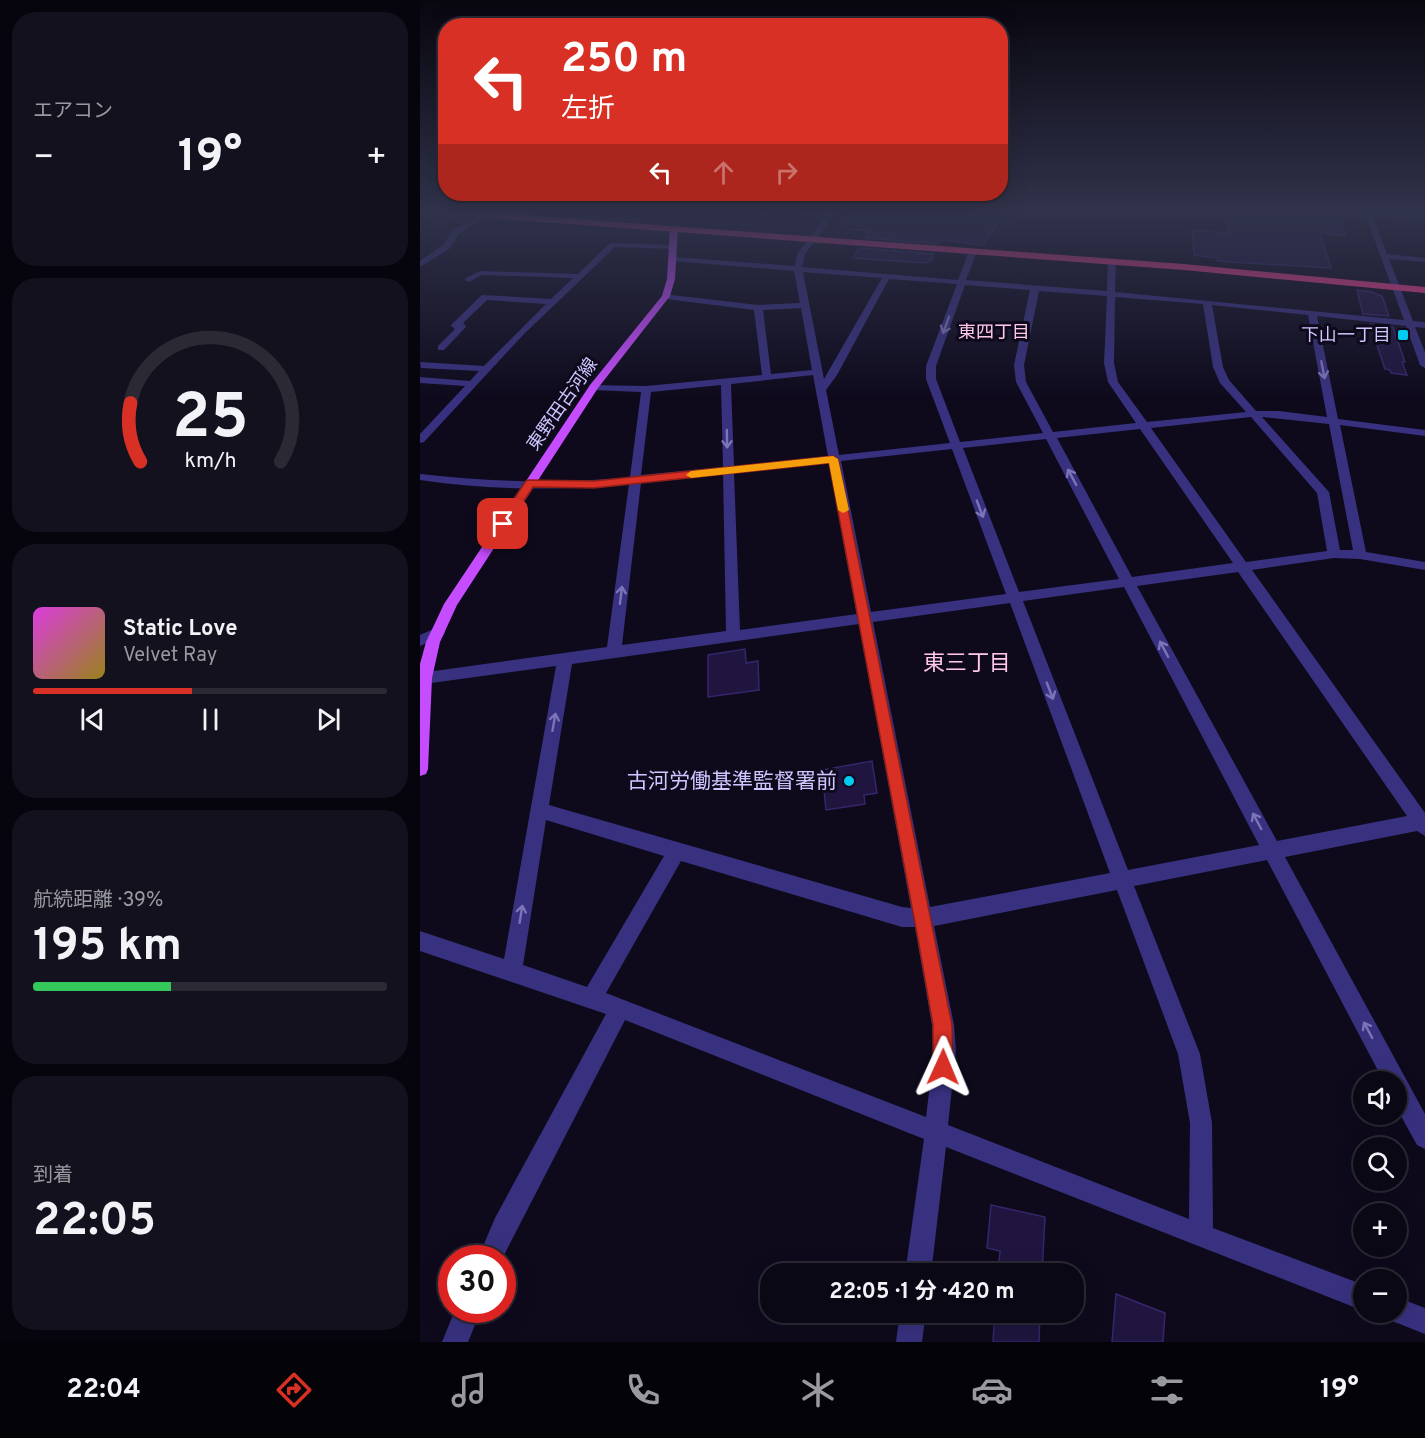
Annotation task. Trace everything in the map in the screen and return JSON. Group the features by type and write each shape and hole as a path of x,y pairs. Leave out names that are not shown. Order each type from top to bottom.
{"highway":[{"path":"1249,274 1425,290"}],"main road":[{"name":"東野田古河線","path":"420,769 424,678 438,632 451,604 594,387 666,296 672,274"}],"street":[{"path":"469,280 479,274"},
{"path":"501,274 580,276"},
{"path":"420,440 486,369 583,274"},
{"path":"799,274 943,1025 945,1051 919,1263"},
{"path":"857,274 1208,302 1425,325"},
{"path":"964,274 931,373 931,379 1189,1054 1202,1123 1201,1236"},
{"path":"538,810 902,917 924,918 1423,823 1113,382 1108,363 1112,274"},
{"path":"1390,274 1425,365"},
{"path":"820,391 832,375 887,276"},
{"path":"1035,288 1019,373 1020,382 1390,1071"},
{"path":"666,296 758,308 804,305"},
{"path":"441,348 462,326 455,326 485,297 554,302"},
{"path":"1208,302 1218,368 1224,381 1323,492 1334,554"},
{"path":"758,308 767,377"},
{"path":"1312,313 1360,555"},
{"path":"421,364 486,369"},
{"path":"594,387 646,389 816,372"},
{"path":"420,380 473,384"},
{"path":"726,381 732,636"},
{"path":"614,653 646,389"},
{"path":"420,477 466,483 594,484 1253,414 1279,414 1425,432"},
{"path":"424,678 1334,554 1360,555 1425,566"},
{"path":"420,641 438,632"},
{"path":"512,971 565,659"},
{"path":"592,998 677,850"},
{"path":"420,941 620,1008 1353,1294"},
{"path":"496,1245 620,1008"},
{"path":"1407,1103 1425,1137"},
{"path":"1407,1314 1425,1321"},
{"path":"455,1342 463,1323"},
{"path":"909,1342 912,1323"}],"building":[{"path":"1357,290 1382,296 1389,316 1363,314"},
{"path":"1370,324 1393,327 1407,375 1391,373 1390,370 1385,369"},
{"path":"745,649 746,663 758,661 759,690 708,697 708,655"},
{"name":"古河労働基準監督署前","path":"872,761 877,793 864,795 865,804 826,810 822,770"},
{"path":"991,1205 1045,1217 1043,1263 999,1263 1000,1251 987,1248"},
{"path":"1116,1294 1165,1313 1163,1342 1112,1342"},
{"path":"994,1323 1040,1323 1039,1342 993,1342"}],"slow traffic":[{"path":"691,475 833,459 843,510"}],"place":[{"name":"下山一丁目","path":"1403,335"},
{"name":"古河労働基準監督署前","path":"849,781"}],"district":[{"name":"東四丁目","path":"994,332"},
{"name":"東三丁目","path":"967,662"}],"route":[{"path":"503,524 529,484 594,484 833,459 943,1025 945,1051 943,1067"}]}
